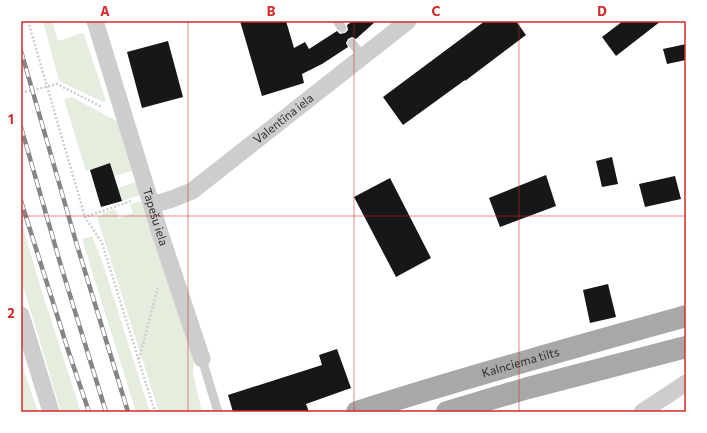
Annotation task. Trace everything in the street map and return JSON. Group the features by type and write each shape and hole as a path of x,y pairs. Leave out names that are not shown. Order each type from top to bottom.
{"main road":[{"name":"Kalnciema tilts","path":"357,412 421,391 686,316"},
{"path":"447,412 528,388 686,347"}],"street":[{"name":"Tapešu iela","path":"95,21 160,233 202,359"},
{"name":"Valentīna iela","path":"151,200 172,200 192,191 408,21"},
{"path":"21,316 50,412"},
{"path":"649,410 686,383"}],"lane":[{"path":"352,43 363,57"},
{"path":"653,320 686,312"},
{"name":"Tapešu iela","path":"202,359 218,412"}],"path":[{"path":"28,21 85,217 102,243 155,412"},
{"path":"21,93 57,84 111,112 123,112"},
{"path":"85,217 151,200"},
{"path":"138,360 159,283"}],"green space":[{"path":"43,21 52,21 58,41 82,33 84,34 106,100 103,102 59,81"},
{"path":"72,97 120,123 132,171 114,176 110,163 86,171 64,99"},
{"path":"136,182 140,195 122,201 118,188"},
{"path":"141,201 194,360 193,373 202,412 159,412 97,217 103,215 102,213 115,209 119,218 133,213 130,204"},
{"path":"21,221 41,289 81,412 61,412 21,279"},
{"path":"92,236 102,261 150,412 136,412 82,239"},
{"path":"21,362 38,412 21,412"}],"building":[{"path":"240,21 286,21 294,48 305,42 309,49 337,31 340,34 345,33 348,30 347,25 353,21 376,21 356,39 352,37 348,39 346,43 348,47 322,64 302,74 304,83 262,96"},
{"path":"485,21 516,21 526,35 403,125 383,97"},
{"path":"623,21 661,21 616,56 602,37"},
{"path":"168,41 183,97 142,108 127,52"},
{"path":"686,44 686,60 667,64 663,49"},
{"path":"612,157 618,184 602,187 596,161"},
{"path":"110,163 122,201 101,207 90,170"},
{"path":"546,175 556,206 500,227 489,198"},
{"path":"675,176 681,199 645,207 639,184"},
{"path":"390,178 431,258 396,277 354,197"},
{"path":"608,284 616,317 590,323 583,290"},
{"path":"337,349 351,388 306,404 309,412 233,412 228,395 322,365 319,355"}],"railway":[{"path":"21,51 76,242 128,412"},
{"path":"21,127 61,266 106,412"},
{"path":"21,201 89,412"}]}
